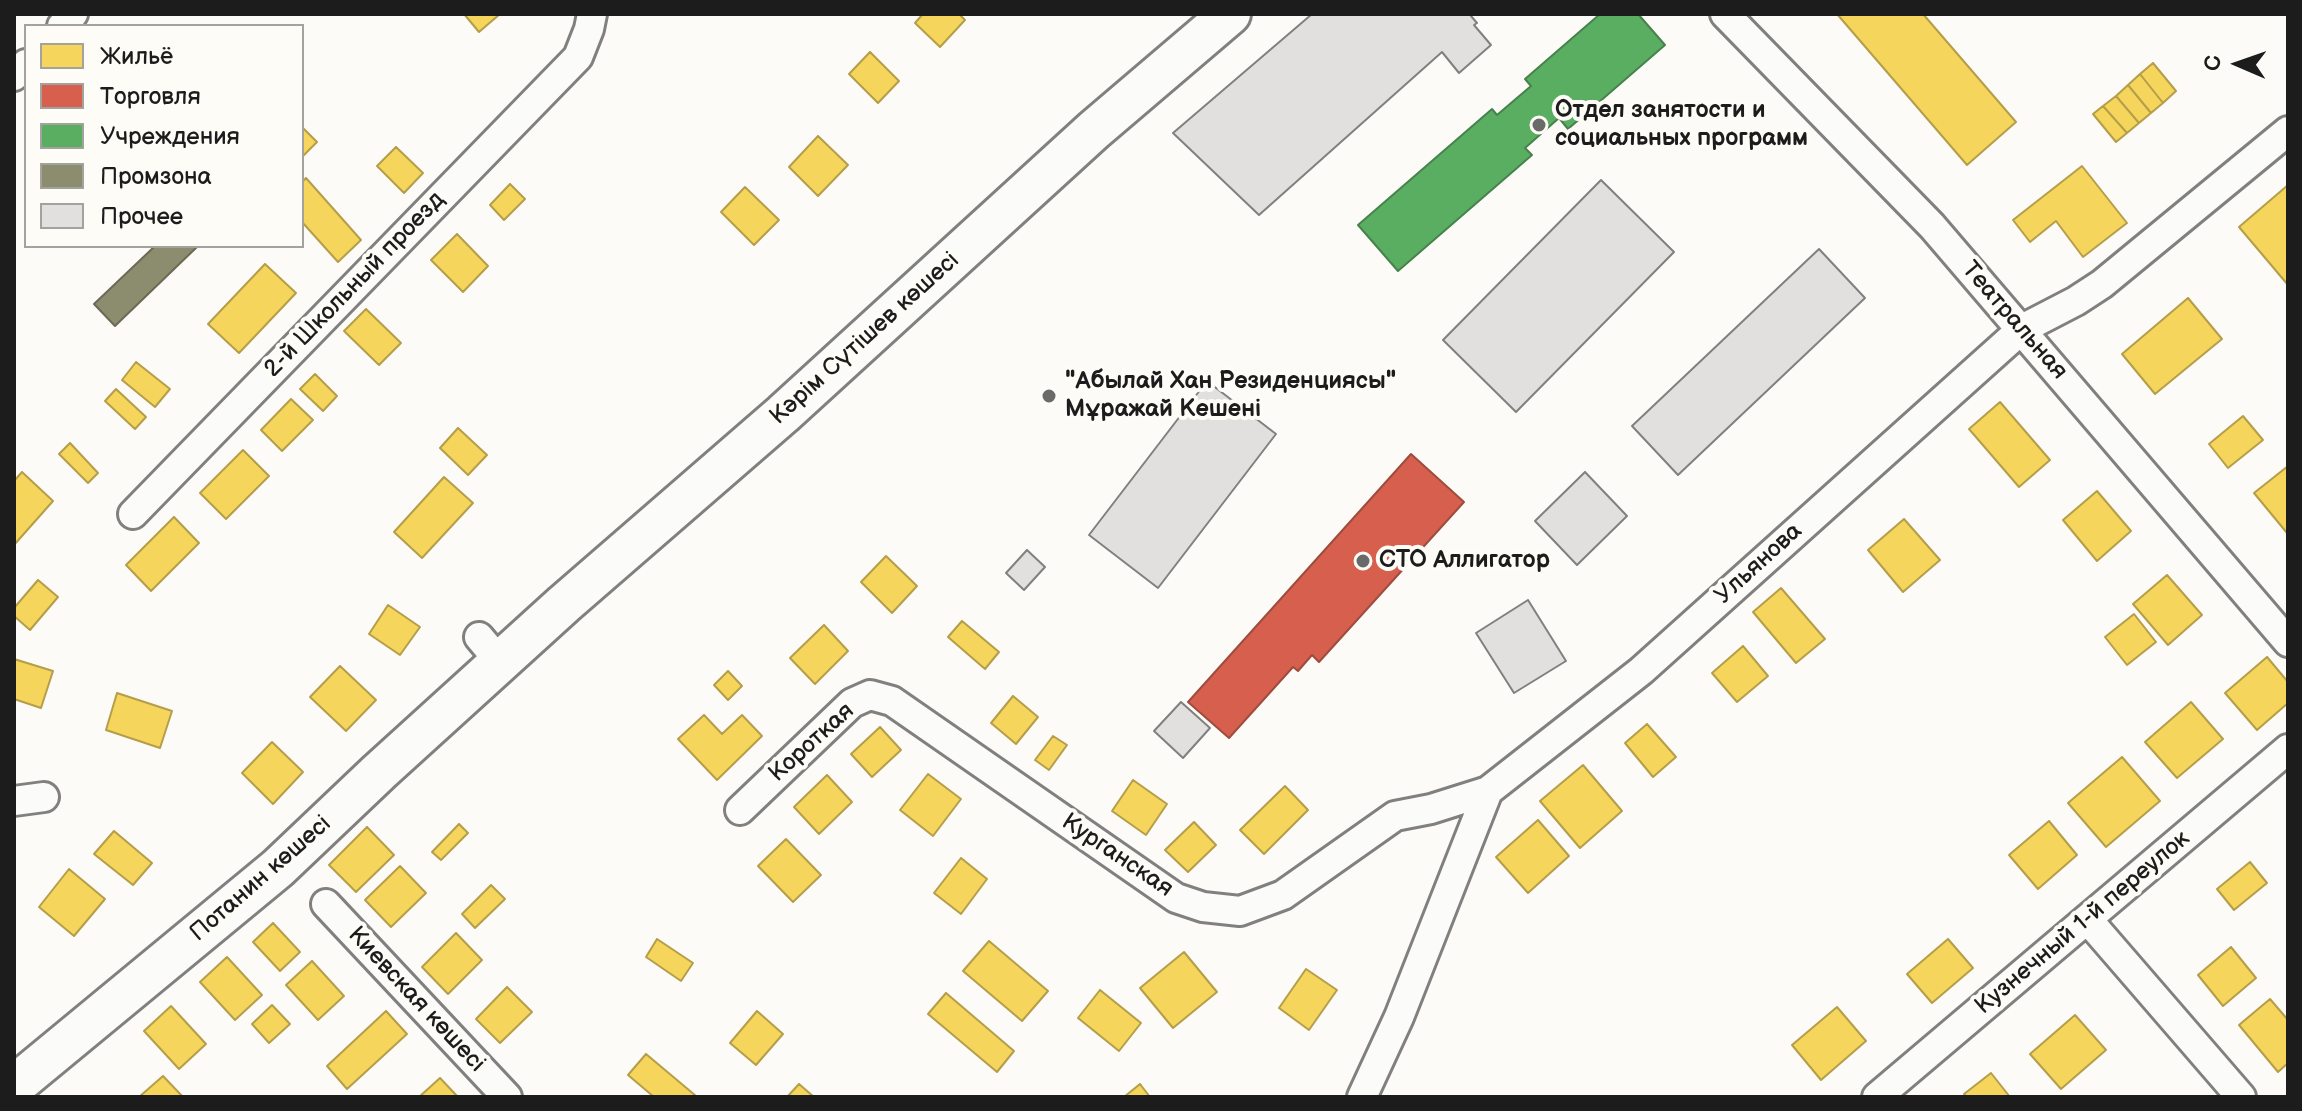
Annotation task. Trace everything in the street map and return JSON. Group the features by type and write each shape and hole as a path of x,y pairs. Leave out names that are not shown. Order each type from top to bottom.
{"main road":[{"name":"Кәрім Сүтішев көшесі","path":"489,650 783,414 1094,130 1230,14"},
{"name":"Потанин көшесі","path":"14,1086 278,868 489,650"}],"street":[{"name":"2-й Школьный проезд","path":"133,514 578,57 592,14"},
{"name":"Театральная","path":"1725,14 1932,226 2288,642"},
{"name":"Ульянова","path":"1488,791 1641,671 2022,329 2102,284 2288,131"},
{"name":"Короткая","path":"740,810 852,703 870,695 892,701"},
{"name":"Курганская","path":"892,701 1176,898 1203,907 1240,911 1283,895 1395,816 1431,809 1488,791"},
{"name":"Кузнечный 1-й переулок","path":"1877,1097 2288,749"},
{"path":"1362,1097 1399,1017 1488,791"},
{"path":"14,801 44,797"},
{"name":"Киевская көшесі","path":"326,904 507,1097"},
{"path":"2088,920 2241,1097"}],"building: Жильё":[{"path":"464,14 500,14 479,32"},
{"path":"923,14 959,14 965,20 940,47 915,23"},
{"path":"1837,14 1923,14 2016,122 1967,165"},
{"path":"870,52 899,81 878,103 849,74"},
{"path":"2153,63 2176,91 2163,103 2140,74"},
{"path":"2140,74 2163,103 2151,113 2128,85"},
{"path":"2128,85 2151,113 2139,123 2116,96"},
{"path":"2116,96 2139,123 2127,133 2103,106"},
{"path":"2103,106 2127,133 2116,142 2093,114"},
{"path":"304,129 317,142 304,155"},
{"path":"818,136 848,165 818,196 789,167"},
{"path":"396,147 423,173 404,193 377,166"},
{"path":"2082,166 2127,223 2083,257 2056,221 2030,242 2013,220"},
{"path":"306,178 361,240 338,262 304,224"},
{"path":"510,184 525,199 504,220 490,205"},
{"path":"2288,185 2288,285 2239,227"},
{"path":"745,187 779,220 754,245 721,212"},
{"path":"457,234 488,266 463,292 431,260"},
{"path":"265,264 296,293 239,353 208,324"},
{"path":"2188,298 2222,339 2155,394 2122,354"},
{"path":"366,309 401,343 379,365 344,331"},
{"path":"136,362 170,389 155,407 122,380"},
{"path":"315,374 337,396 323,411 300,389"},
{"path":"116,389 146,417 135,429 105,401"},
{"path":"291,399 313,420 282,451 261,430"},
{"path":"2000,402 2050,460 2019,487 1969,429"},
{"path":"2243,416 2263,440 2228,468 2209,444"},
{"path":"458,428 487,455 468,475 440,448"},
{"path":"70,443 98,473 88,483 59,454"},
{"path":"243,450 269,476 226,519 200,493"},
{"path":"2288,466 2288,532 2287,533 2254,493"},
{"path":"22,472 53,501 14,545 14,481"},
{"path":"444,477 473,503 422,558 394,532"},
{"path":"2097,491 2131,531 2097,561 2063,520"},
{"path":"174,517 199,543 151,591 126,565"},
{"path":"1904,519 1940,560 1903,592 1868,550"},
{"path":"886,556 917,586 892,613 861,582"},
{"path":"2167,575 2202,615 2168,645 2133,604"},
{"path":"38,580 58,597 30,630 14,616 14,608"},
{"path":"1781,588 1825,639 1796,663 1753,612"},
{"path":"388,605 420,627 400,655 369,634"},
{"path":"2134,614 2156,642 2127,665 2105,637"},
{"path":"962,621 999,652 985,669 948,637"},
{"path":"824,625 848,651 815,684 790,658"},
{"path":"1743,646 1768,676 1737,702 1712,673"},
{"path":"2267,657 2288,682 2288,703 2257,730 2225,693"},
{"path":"14,659 53,671 41,708 14,699"},
{"path":"340,666 376,700 346,731 310,697"},
{"path":"728,671 742,686 728,700 714,685"},
{"path":"117,693 172,711 160,748 106,730"},
{"path":"1013,696 1038,717 1016,744 991,723"},
{"path":"2191,702 2223,739 2177,778 2145,742"},
{"path":"704,715 722,734 742,715 762,736 717,780 678,739"},
{"path":"1647,724 1676,757 1653,777 1625,743"},
{"path":"880,727 901,750 872,777 851,754"},
{"path":"1053,736 1067,745 1049,770 1035,760"},
{"path":"272,742 303,772 273,804 242,773"},
{"path":"2122,757 2160,801 2106,847 2068,803"},
{"path":"1583,765 1622,811 1580,848 1540,801"},
{"path":"928,774 961,799 933,836 900,810"},
{"path":"827,775 852,802 819,834 794,807"},
{"path":"1133,780 1167,804 1146,835 1112,811"},
{"path":"1285,786 1308,810 1264,854 1240,830"},
{"path":"1538,820 1569,856 1528,893 1496,857"},
{"path":"2049,821 2077,855 2038,889 2009,855"},
{"path":"1194,822 1216,845 1188,872 1165,850"},
{"path":"459,824 468,833 441,860 432,852"},
{"path":"367,827 394,855 356,892 329,865"},
{"path":"114,831 152,863 133,885 94,854"},
{"path":"786,839 821,875 793,902 758,866"},
{"path":"961,858 987,879 961,914 934,893"},
{"path":"2250,862 2267,883 2234,910 2217,889"},
{"path":"400,866 426,893 391,927 365,900"},
{"path":"69,869 105,899 74,936 39,907"},
{"path":"491,885 505,899 475,928 462,914"},
{"path":"273,923 300,952 280,971 253,942"},
{"path":"456,933 482,960 448,994 422,967"},
{"path":"657,939 693,963 681,981 646,957"},
{"path":"1948,939 1973,968 1932,1003 1907,974"},
{"path":"989,941 1048,991 1022,1021 963,971"},
{"path":"2231,947 2256,978 2223,1006 2198,975"},
{"path":"1184,952 1217,992 1173,1028 1140,988"},
{"path":"227,957 262,995 235,1020 200,982"},
{"path":"312,961 344,996 318,1020 286,985"},
{"path":"1306,969 1337,990 1309,1030 1279,1008"},
{"path":"507,987 532,1012 500,1043 476,1019"},
{"path":"1100,990 1141,1023 1119,1051 1078,1018"},
{"path":"946,993 1014,1051 997,1072 928,1014"},
{"path":"2270,999 2288,1020 2288,1063 2278,1072 2239,1025"},
{"path":"272,1005 290,1024 269,1043 252,1024"},
{"path":"171,1006 206,1044 179,1069 144,1031"},
{"path":"1837,1007 1866,1041 1821,1080 1792,1045"},
{"path":"386,1011 407,1034 347,1089 327,1066"},
{"path":"757,1011 783,1034 756,1065 730,1043"},
{"path":"2075,1015 2106,1050 2061,1089 2030,1054"},
{"path":"646,1054 696,1096 654,1097 628,1075"},
{"path":"1991,1073 2010,1097 1967,1097 1964,1094"},
{"path":"163,1076 183,1097 139,1097"},
{"path":"440,1078 458,1097 419,1097"},
{"path":"799,1084 814,1097 787,1097"},
{"path":"1140,1084 1150,1097 1124,1097"}],"building: Торговля":[{"name":"СТО Аллигатор","path":"1411,454 1464,502 1319,662 1312,655 1298,671 1293,667 1229,738 1188,702"}],"building: Учреждения":[{"path":"1600,14 1638,14 1665,45 1568,129 1559,118 1525,148 1532,155 1398,271 1358,225 1492,109 1497,115 1531,86 1525,79"}],"building: Промзона":[{"path":"153,248 196,248 115,326 94,304"}],"building: Прочее":[{"path":"1312,14 1473,14 1471,16 1477,23 1474,25 1491,45 1459,73 1442,52 1259,215 1173,133"},
{"path":"1601,180 1674,252 1516,412 1443,340"},
{"path":"1819,249 1865,298 1678,475 1632,426"},
{"path":"1207,381 1276,434 1158,588 1089,535"},
{"path":"1585,472 1627,516 1577,565 1535,521"},
{"path":"1027,550 1045,567 1024,590 1006,573"},
{"path":"1528,600 1566,661 1514,693 1476,633"},
{"path":"1181,702 1210,728 1183,758 1154,731"}],"place":[{"name":"Отдел занятости и социальных программ","path":"1539,125"},
{"name":"\"Абылай Хан Резиденциясы\" Мұражай Кешені","path":"1049,396"},
{"name":"СТО Аллигатор","path":"1363,561"}]}
